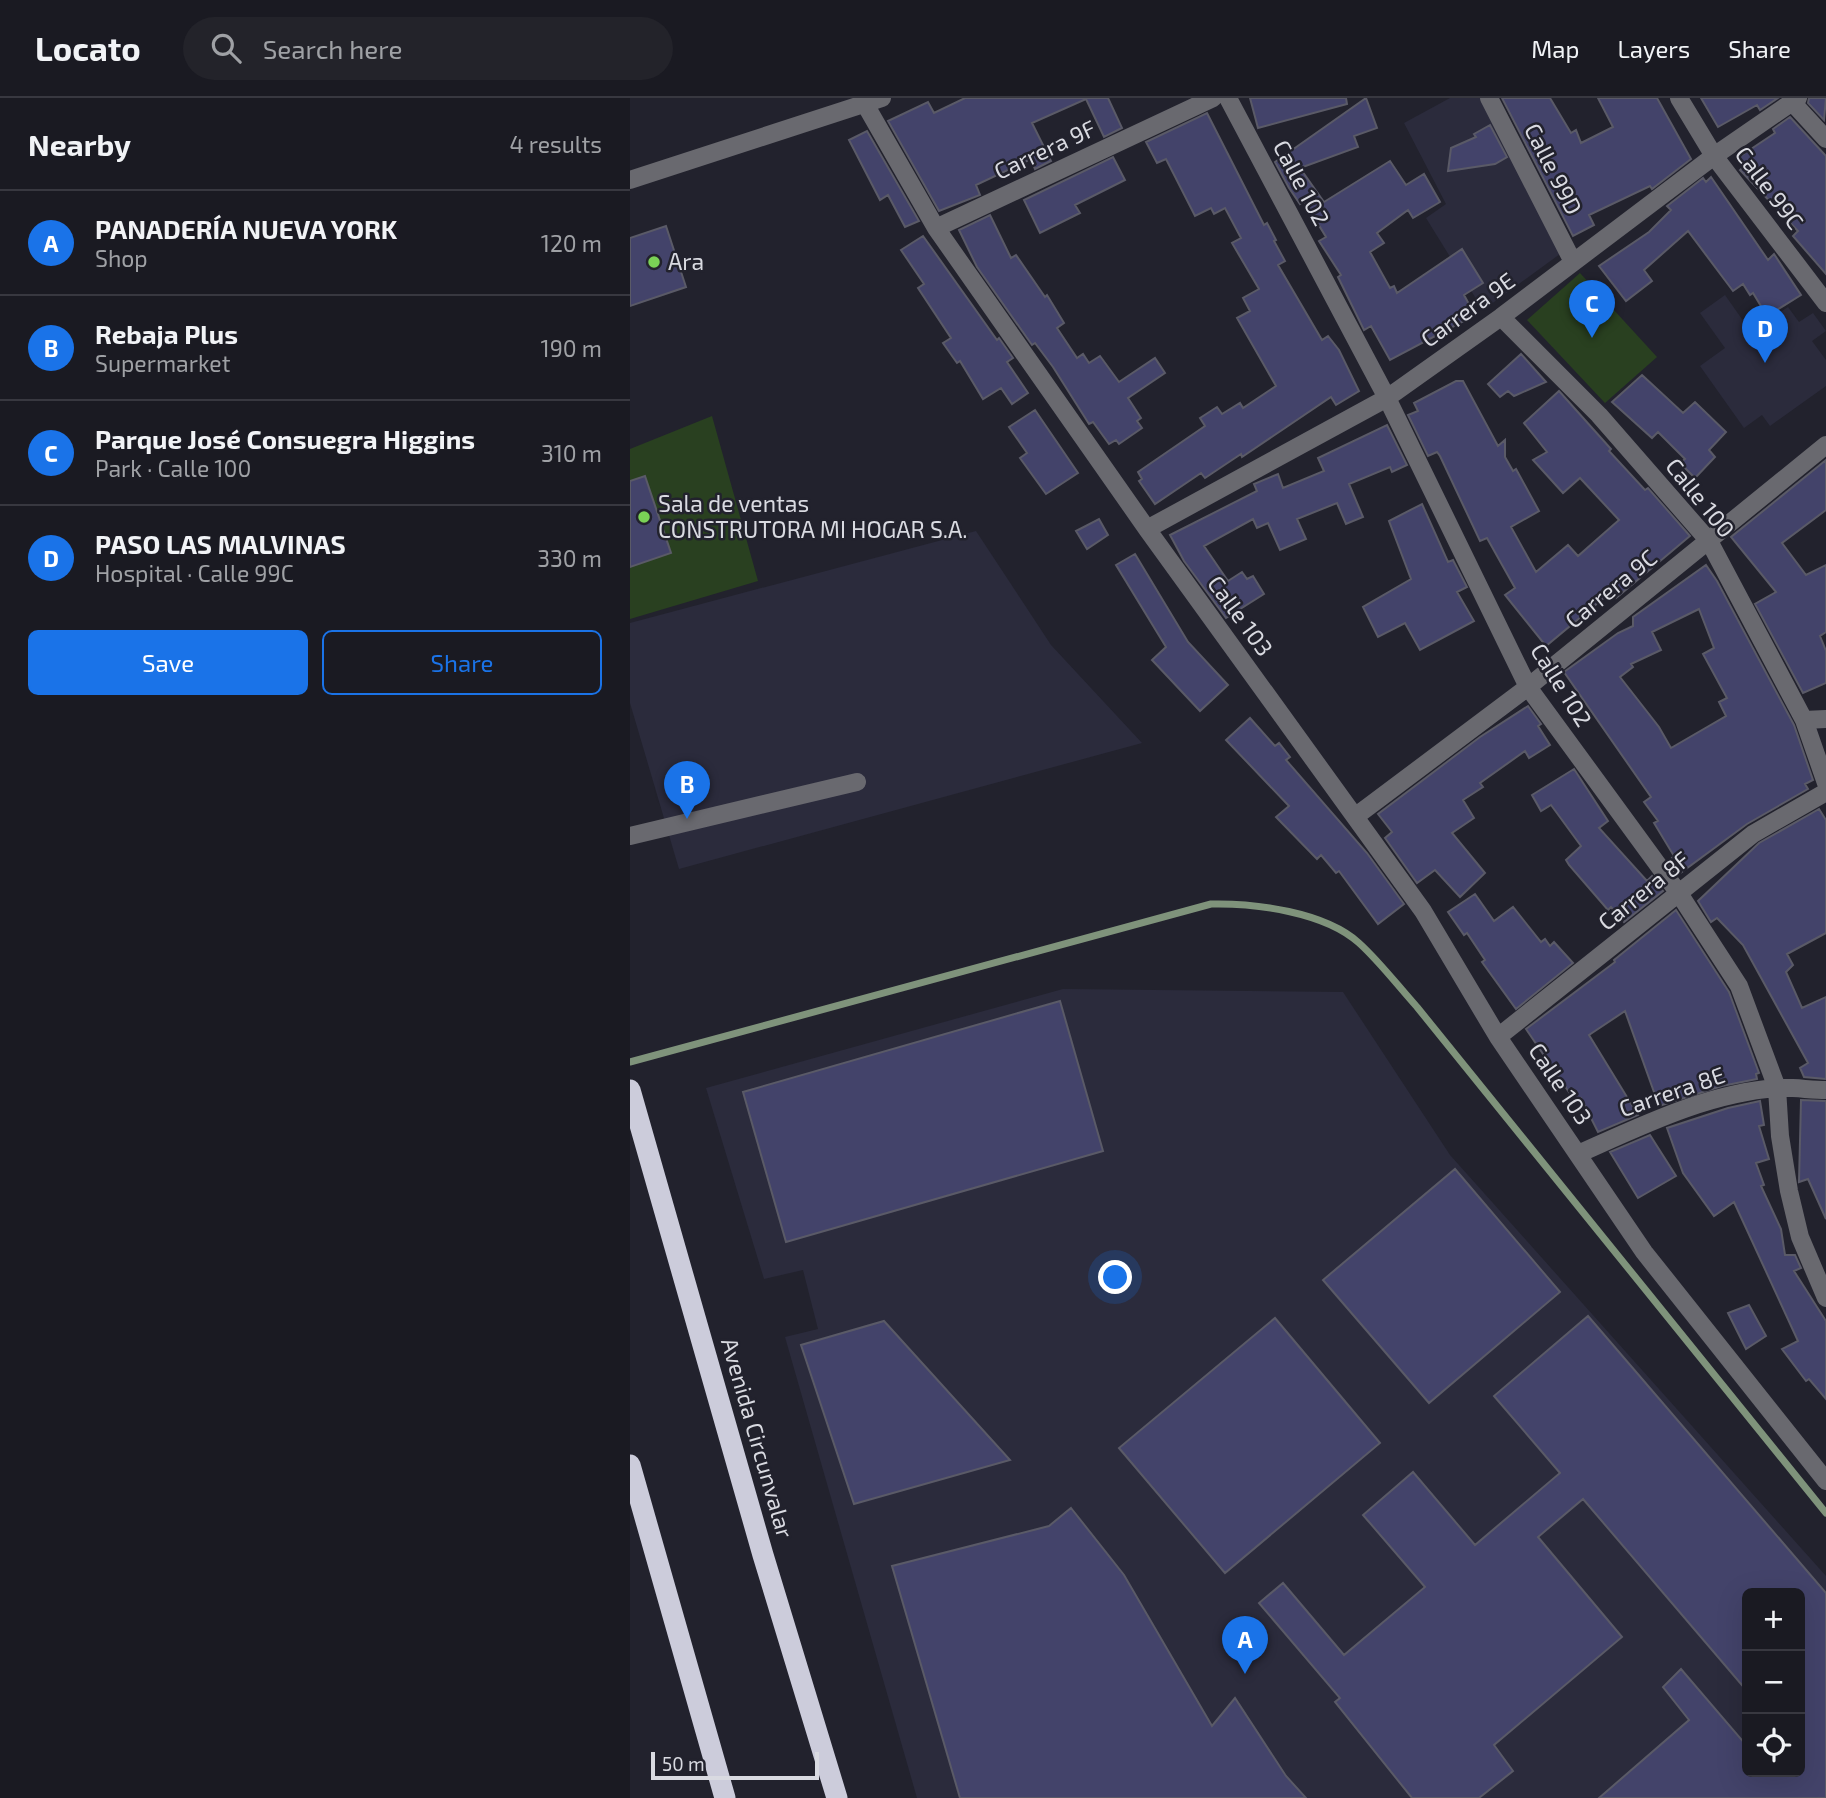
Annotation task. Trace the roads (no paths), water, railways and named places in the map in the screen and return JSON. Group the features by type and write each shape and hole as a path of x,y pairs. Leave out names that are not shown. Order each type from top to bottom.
{"highway":[{"name":"Avenida Circunvalar","path":"630,1090 763,1555 837,1798"},
{"path":"630,1465 725,1798"}],"street":[{"name":"Carrera 9F","path":"936,228 1213,98"},
{"name":"Calle 102","path":"1228,98 1387,398 1528,687 1680,895 1739,986 1777,1088 1780,1136 1789,1191 1800,1237 1826,1298"},
{"name":"Calle 99D","path":"1489,98 1573,262"},
{"name":"Calle 99C","path":"1679,98 1714,156 1826,303"},
{"name":"Carrera 9E","path":"1146,529 1387,398 1501,317 1714,156 1795,100"},
{"path":"1795,100 1826,139"},
{"name":"Calle 103","path":"874,101 936,228 1146,529 1423,911 1498,1037 1644,1252 1826,1481"},
{"path":"630,180 874,101"},
{"name":"Calle 100","path":"1501,317 1599,415 1709,541 1804,720 1826,783"},
{"name":"Carrera 9C","path":"1356,816 1528,687 1826,444"},
{"path":"1804,720 1826,719"},
{"path":"630,836 857,782"},
{"name":"Carrera 8F","path":"1498,1037 1680,895 1753,834 1826,792"},
{"name":"Carrera 8E","path":"1578,1154 1654,1120 1713,1100 1777,1088 1826,1090"}],"waterway":[{"path":"630,1062 1211,904 1268,908 1328,924 1359,943 1417,1007 1826,1513"}],"place":[{"name":"Ara","path":"654,262"},
{"name":"Parque José Consuegra Higgins","path":"1592,338"},
{"name":"PASO LAS MALVINAS","path":"1765,363"},
{"name":"Sala de ventas CONSTRUTORA MI HOGAR S.A.","path":"644,517"},
{"name":"Rebaja Plus","path":"687,819"},
{"name":"PANADERÍA NUEVA YORK","path":"1245,1674"}]}
